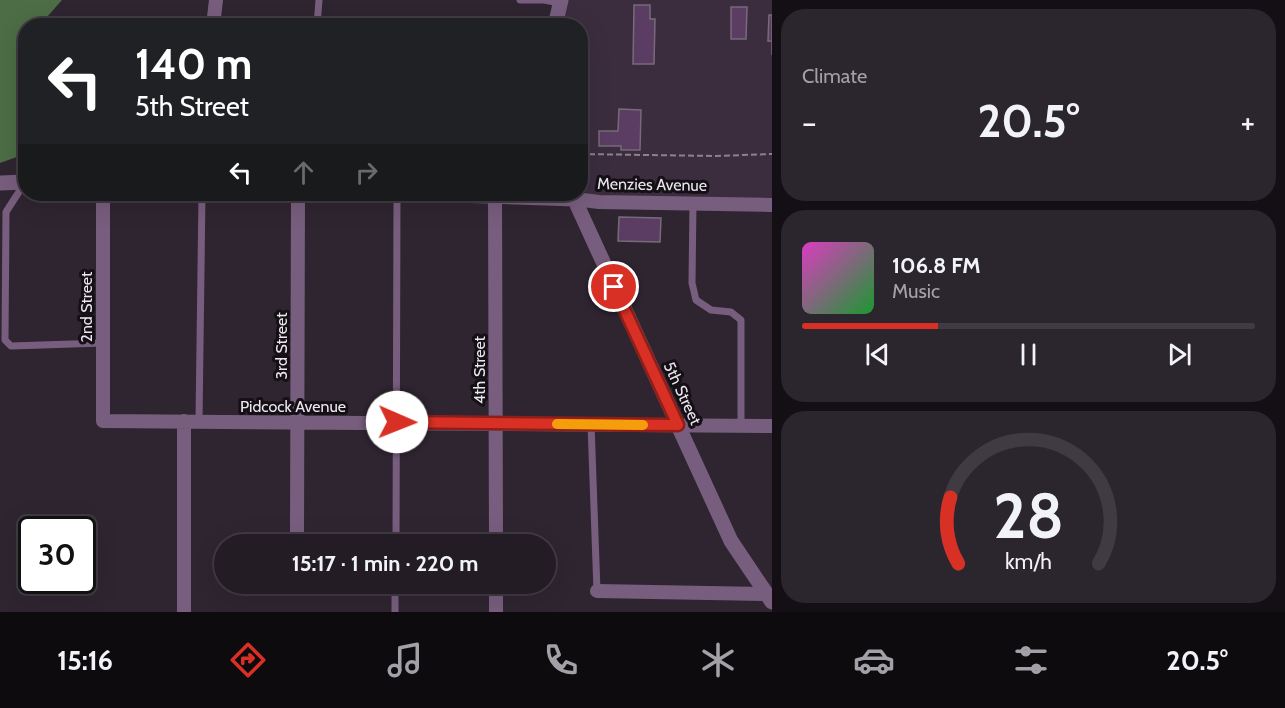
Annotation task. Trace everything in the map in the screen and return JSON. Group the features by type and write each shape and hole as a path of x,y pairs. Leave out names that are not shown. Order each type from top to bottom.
{"street":[{"path":"214,18 216,0"},
{"path":"557,18 560,2"},
{"path":"0,183 18,182"},
{"name":"Menzies Avenue","path":"588,199 599,202 772,205"},
{"name":"2nd Street","path":"103,201 103,421"},
{"name":"3rd Street","path":"297,534 298,201"},
{"name":"4th Street","path":"495,201 496,534"},
{"name":"5th Street","path":"576,201 731,541 769,598"},
{"name":"Pidcock Avenue","path":"103,421 772,426"},
{"path":"184,421 184,612"},
{"path":"597,591 769,598"},
{"path":"496,594 496,612"}],"lane":[{"path":"318,18 319,0"},
{"path":"520,0 560,2"},
{"path":"18,193 6,212 5,340 11,346 103,343"},
{"path":"199,422 202,201"},
{"path":"396,534 398,201"},
{"path":"693,202 692,283 696,300 711,310 731,312 741,320 741,425"},
{"path":"591,424 597,591"},
{"path":"395,594 395,612"}],"path":[{"path":"588,154 716,156 772,154"}],"shaded area":[{"path":"568,0 772,0 772,201 588,194 588,18 565,18"}],"green space":[{"path":"0,0 62,0 46,18 18,18 18,157 0,163"}],"building":[{"path":"634,5 650,5 650,19 655,19 654,64 633,64"},
{"path":"731,7 747,7 746,39 731,39"},
{"path":"769,15 772,15 772,41 768,41"},
{"path":"619,109 641,110 640,150 621,150 621,146 599,146 599,131 618,131"},
{"path":"619,217 661,218 660,242 618,241"}],"slow traffic":[{"path":"557,424 643,425"}],"route":[{"path":"397,422 678,425 614,287"}]}
